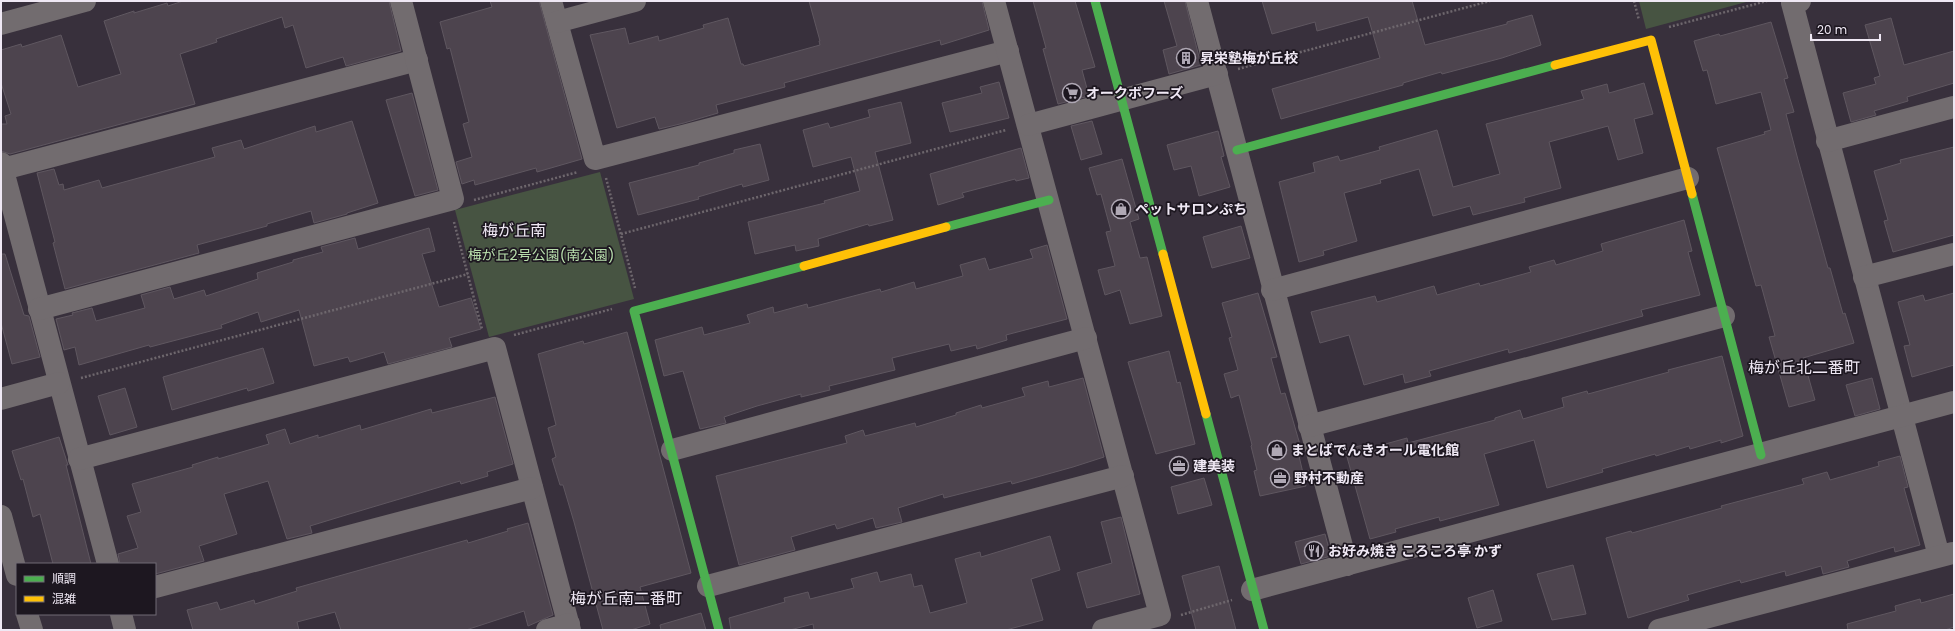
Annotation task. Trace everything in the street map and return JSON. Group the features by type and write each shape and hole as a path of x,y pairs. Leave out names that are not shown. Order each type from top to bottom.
{"street":[{"path":"1,24 85,1"},
{"path":"39,309 451,199 401,1"},
{"path":"551,1 599,165 1008,51"},
{"path":"557,22 635,1"},
{"path":"994,1 1160,615 1103,630"},
{"path":"1095,1 1264,630"},
{"path":"1197,1 1237,150 1272,290 1347,565"},
{"path":"1659,630 1947,554 1902,416 1827,141 1792,3 1800,1"},
{"path":"1237,150 1651,40 1761,454"},
{"path":"108,563 2,166 417,60"},
{"path":"1028,124 1217,74"},
{"path":"1827,141 1954,107"},
{"path":"1272,290 1688,178"},
{"path":"719,630 634,311 1049,200"},
{"path":"1864,277 1954,254"},
{"path":"1309,426 1724,316"},
{"path":"672,450 1086,338"},
{"path":"80,459 491,348 532,488 569,627 547,630"},
{"path":"1,399 59,383"},
{"path":"1253,592 1347,565 1954,402"},
{"path":"708,586 1123,476"},
{"path":"156,588 532,488"},
{"path":"1,516 16,571"},
{"path":"27,615 32,630"},
{"path":"121,615 125,630"}],"path":[{"path":"1217,74 1490,1"},
{"path":"1651,40 1659,30 1767,1"},
{"path":"621,234 1028,124"},
{"path":"634,311 624,305 503,338 491,348 468,274 451,199 465,202 599,165 621,234 636,291"},
{"path":"59,383 468,274"},
{"path":"1160,615 1169,618 1253,592"}],"green space":[{"path":"1639,1 1750,1 1646,29"},
{"name":"梅が丘2号公園(南公園)","path":"600,172 634,299 489,337 455,210"}],"building":[{"path":"183,1 389,1 401,51 346,66 343,57 306,68 293,25 285,28 282,17 216,39 217,42 180,54 195,104 10,154 1,151 1,124 7,124 5,116 11,114 1,83 1,50 21,44 22,47 61,35 78,87 121,74 104,21 134,11 134,13 167,3 168,6"},
{"path":"490,1 539,1 582,159 537,172 536,168 475,185 474,180 462,184 456,162 472,157 463,124 469,122 450,48 447,49 440,22 492,7"},
{"path":"809,1 982,1 989,30 941,45 940,40 784,83 785,87 716,105 718,113 684,123 659,129 655,117 617,128 590,35 625,28 629,44 658,36 659,41 704,28 703,25 728,18 741,64 744,66 820,45"},
{"path":"1033,1 1075,1 1095,67 1082,70 1089,96 1058,104 1043,49 1046,48"},
{"path":"1164,1 1185,1 1201,65 1169,74 1163,50 1177,46"},
{"path":"1262,1 1412,1 1425,45 1507,24 1507,22 1532,15 1541,45 1502,58 1442,74 1441,72 1403,83 1403,85 1281,119 1272,89 1380,58 1368,17 1317,31 1315,22 1272,34"},
{"path":"1891,18 1904,65 1954,51 1954,83 1907,97 1908,101 1874,111 1876,115 1851,122 1843,93 1876,84 1874,78 1880,76 1865,25"},
{"path":"1771,22 1788,78 1784,79 1794,112 1786,114 1828,268 1830,268 1843,314 1845,313 1854,343 1803,358 1815,400 1789,407 1769,337 1775,336 1761,285 1756,286 1717,148 1765,134 1764,132 1771,130 1761,92 1716,104 1707,70 1703,71 1694,41 1719,34 1720,36"},
{"path":"999,82 1009,118 950,132 942,103 982,93 980,87"},
{"path":"1644,83 1653,114 1634,119 1643,153 1618,160 1608,126 1549,142 1561,188 1524,198 1525,202 1473,215 1470,206 1433,216 1419,169 1380,180 1381,183 1344,193 1357,241 1323,251 1324,255 1299,262 1279,182 1315,172 1313,163 1338,156 1340,161 1380,150 1379,147 1437,130 1453,187 1500,174 1486,124 1584,99 1581,91 1607,84 1609,93"},
{"path":"412,93 438,190 415,196 386,100"},
{"path":"901,102 911,143 875,152 893,220 869,226 868,224 818,239 819,246 796,251 795,245 755,254 748,222 825,203 824,201 860,191 851,157 813,167 803,130 828,123 830,128 870,117 868,110"},
{"path":"352,121 378,203 347,214 314,223 311,211 267,224 267,226 197,245 199,253 65,289 53,243 55,242 37,173 54,169 59,185 63,184 64,190 99,180 102,188 215,157 212,148 241,140 244,149 315,126 316,132"},
{"path":"1092,121 1102,154 1081,160 1071,126"},
{"path":"1218,131 1224,156 1221,157 1230,187 1199,196 1191,166 1174,170 1167,145"},
{"path":"760,144 769,180 743,187 742,184 698,197 699,199 638,215 629,183 699,165 699,163 734,153 734,150"},
{"path":"1954,147 1954,235 1893,252 1884,221 1888,220 1874,171 1901,163 1900,160"},
{"path":"1021,148 1029,178 1016,181 1015,179 962,193 964,197 938,205 930,174"},
{"path":"1122,159 1139,219 1130,222 1140,258 1147,257 1162,316 1130,324 1120,290 1105,295 1098,270 1115,266 1106,232 1111,231 1101,194 1097,195 1089,168"},
{"path":"1684,220 1692,251 1688,252 1700,295 1641,310 1643,316 1509,353 1508,349 1429,371 1431,376 1405,383 1403,374 1364,385 1349,335 1320,343 1311,312 1375,296 1377,302 1434,286 1437,295 1479,283 1480,286 1531,272 1529,267 1554,260 1556,265 1603,251 1601,244"},
{"path":"1241,226 1250,258 1212,268 1203,237"},
{"path":"429,228 435,251 422,254 439,307 471,298 481,329 449,338 452,347 388,364 384,352 350,362 348,357 314,366 299,310 261,322 258,312 221,325 222,328 150,347 149,345 79,365 75,347 64,350 56,319 73,315 72,313 92,308 96,321 145,308 141,295 170,287 174,299 204,290 206,296 258,279 257,273 293,262 293,260 323,252 321,247 355,238 358,249"},
{"path":"1047,245 1067,319 1006,335 1007,340 977,349 976,345 951,351 949,344 892,358 895,370 829,386 830,390 801,397 801,394 757,406 724,417 726,423 700,429 683,371 664,376 655,340 702,327 704,335 750,323 747,315 773,307 774,313 807,304 808,308 880,289 881,292 914,282 916,289 963,276 960,265 985,258 989,270 1033,258 1030,250"},
{"path":"1,254 5,254 24,315 29,316 40,357 12,364 1,323"},
{"path":"1258,293 1277,357 1271,358 1281,394 1285,393 1303,455 1299,456 1306,486 1260,496 1254,471 1257,470 1252,445 1239,395 1231,398 1224,374 1238,370 1229,338 1232,337 1222,303"},
{"path":"1954,293 1954,365 1912,377 1904,346 1910,345 1898,302 1923,295 1925,301"},
{"path":"627,332 691,573 640,587 650,624 631,630 603,630 563,485 560,485 552,459 556,457 548,428 556,425 538,354 583,341 584,344"},
{"path":"263,348 274,383 248,391 247,388 172,410 163,377"},
{"path":"1169,351 1177,383 1180,382 1195,444 1156,454 1128,362"},
{"path":"1722,356 1743,436 1721,443 1721,440 1690,449 1689,446 1656,456 1655,454 1602,469 1603,472 1547,488 1534,440 1484,454 1499,505 1440,521 1439,517 1395,529 1396,532 1370,539 1345,450 1370,443 1371,448 1407,438 1408,443 1495,420 1495,418 1520,410 1523,419 1564,407 1562,398 1587,391 1588,394 1669,372 1668,370"},
{"path":"1083,378 1104,457 1012,484 1011,481 944,498 943,494 898,508 902,522 876,528 873,518 837,529 835,524 791,537 795,550 739,565 716,476 847,443 845,436 863,430 865,436 915,423 916,427 956,415 956,413 981,405 982,408 1025,396 1022,388 1048,381 1049,387"},
{"path":"1872,378 1880,409 1855,416 1846,385"},
{"path":"125,388 137,427 110,435 98,396"},
{"path":"495,397 513,464 487,472 488,476 461,484 460,481 310,526 312,533 287,539 268,481 224,494 237,534 199,546 204,561 156,574 156,563 120,563 118,554 138,548 127,516 141,512 132,484 193,467 192,465 218,457 218,459 269,444 266,435 285,429 290,444 318,435 318,438 360,425 361,430 431,409 432,413"},
{"path":"59,437 68,465 66,465 91,563 53,563 40,514 33,517 23,479 21,480 12,451"},
{"path":"1900,456 1908,487 1904,488 1920,545 1895,552 1894,547 1847,561 1849,567 1823,574 1821,566 1786,576 1785,571 1741,583 1740,580 1687,595 1689,600 1628,618 1606,538 1631,531 1632,533 1722,508 1721,506 1804,484 1802,479 1827,472 1830,480 1879,466 1878,462"},
{"path":"1204,478 1212,505 1178,514 1171,487"},
{"path":"1121,517 1140,594 1087,608 1077,573 1112,563 1101,522"},
{"path":"528,523 553,615 528,626 524,611 466,630 341,630 335,612 297,622 299,630 193,630 187,610 217,602 220,610 254,600 255,604 297,591 296,588 467,540 468,543 508,531 507,529"},
{"name":"お好み焼き ころころ亭 かず","path":"1325,534 1331,556 1301,564 1295,542"},
{"path":"1050,536 1060,570 1031,579 1043,620 1006,630 814,630 813,624 790,630 731,630 729,618 785,602 784,598 808,592 810,599 854,588 851,579 877,572 880,582 911,574 914,587 922,585 930,613 967,603 955,559 980,552 981,557"},
{"path":"1573,565 1586,614 1552,620 1537,574"},
{"path":"1219,566 1236,630 1196,630 1182,576"},
{"path":"1493,590 1502,621 1477,628 1468,598"},
{"path":"1954,594 1954,627 1945,630 1848,630 1847,624 1896,611 1895,606 1920,599 1921,603"},
{"path":"701,613 706,630 661,630 660,625"}],"traffic: fast":[{"path":"1095,1 1163,254"},
{"path":"1237,150 1555,65"},
{"path":"1692,194 1761,455"},
{"path":"946,227 1049,200"},
{"path":"719,630 634,311 804,266"},
{"path":"1206,414 1264,630"}],"traffic: slow":[{"path":"1555,65 1651,40 1692,194"},
{"path":"804,266 946,227"},
{"path":"1163,254 1206,414"}],"place":[{"name":"昇栄塾梅が丘校","path":"1186,58"},
{"name":"オークボフーズ","path":"1072,93"},
{"name":"ペットサロンぷち","path":"1121,209"},
{"name":"まとばでんきオール電化館","path":"1277,450"},
{"name":"建美装","path":"1179,466"},
{"name":"野村不動産","path":"1280,478"},
{"name":"お好み焼き ころころ亭 かず","path":"1314,551"}],"district":[{"name":"梅が丘南","path":"514,230"},
{"name":"梅が丘北二番町","path":"1804,367"},
{"name":"梅が丘南二番町","path":"626,598"}]}
